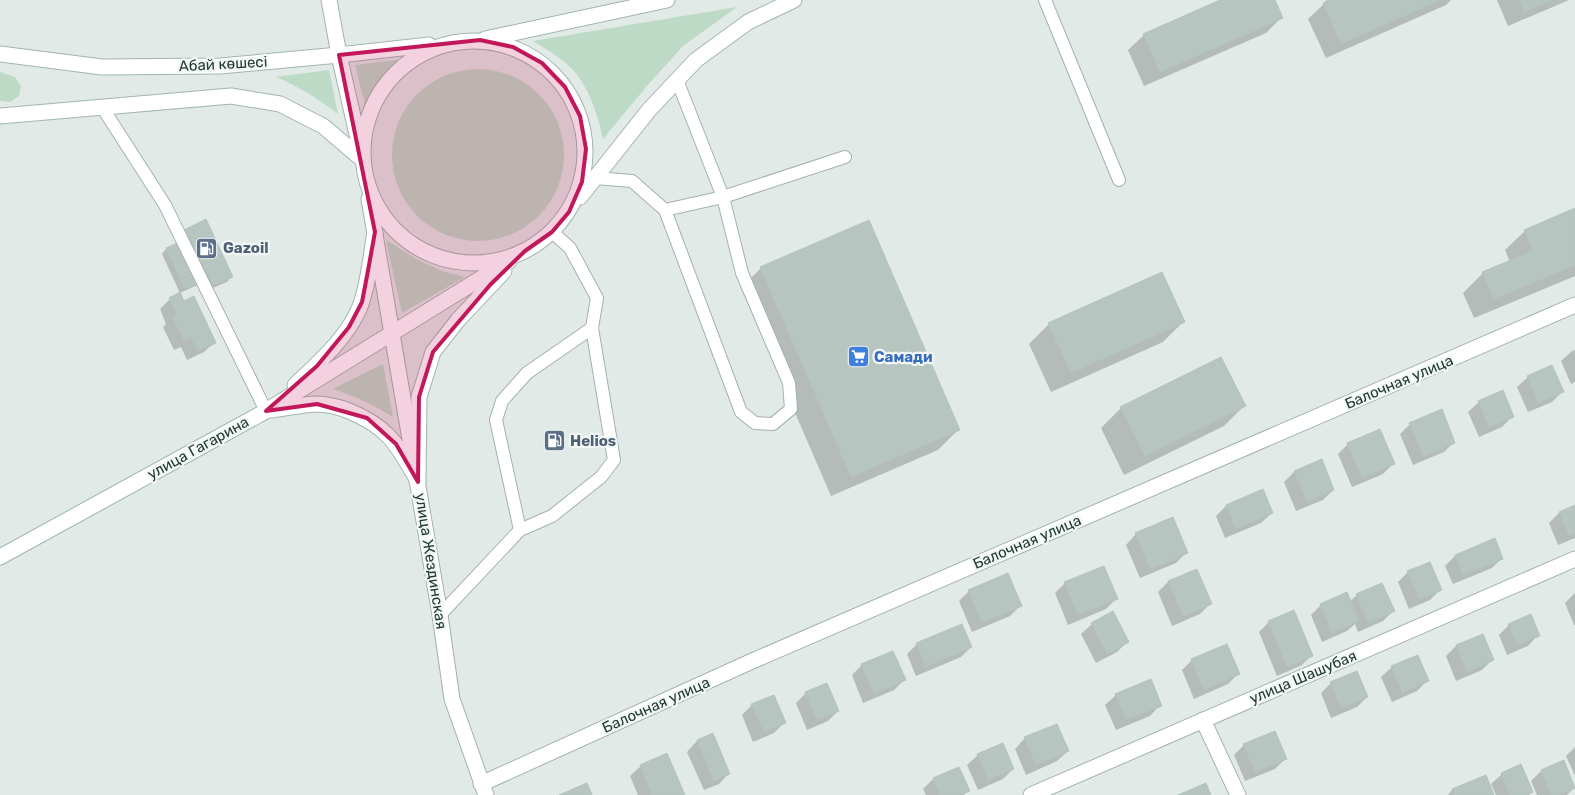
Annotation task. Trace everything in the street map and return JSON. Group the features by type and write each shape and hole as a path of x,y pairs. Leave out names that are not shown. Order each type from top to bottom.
{"main road":[{"path":"329,0 339,56 363,160"},
{"path":"480,40 667,0"},
{"path":"418,482 419,398 433,352 458,320 490,285 525,251 552,232 649,110 696,60 748,22 794,0"},
{"path":"480,40 512,47 542,63 565,86 580,116 586,149 582,182 569,212"},
{"name":"Абай көшесі","path":"0,54 102,67 220,66 339,56 480,40"},
{"path":"363,160 365,129 375,100 393,75 417,56 445,44"},
{"path":"0,116 231,96 280,104 323,126 363,160"},
{"name":"улица Жездинская","path":"363,160 418,482 452,699 484,790"},
{"path":"366,182 380,211 401,236 429,254 461,263 494,262 525,251"},
{"path":"266,411 316,366 349,327 362,302 375,232"},
{"name":"улица Гагарина","path":"0,557 266,411 525,251"},
{"name":"Балочная улица","path":"484,790 750,662 1575,305"},
{"path":"266,411 317,404 341,408 367,418 383,430 396,444 418,482"},
{"name":"улица Шашубая","path":"1031,795 1575,560"},
{"path":"1203,720 1238,795"}],"lane":[{"path":"1045,0 1119,180"},
{"path":"595,178 632,181 665,210 742,412 755,423 773,424 791,409 789,383 742,273 723,197 677,80"},
{"path":"102,107 165,205 266,411"},
{"path":"665,210 723,197 845,157"},
{"path":"440,616 520,530 552,516 601,477 614,460 592,328 597,298 570,248 552,232"},
{"path":"520,530 496,420 502,401 527,373 592,328"}],"highlighted area":[{"path":"480,40 513,47 542,63 565,87 580,116 586,149 582,182 569,212 552,232 525,251 490,285 433,352 419,397 418,482 396,444 367,418 317,404 266,411 317,366 349,327 362,302 375,232 339,55"}],"green space":[{"path":"737,7 683,46 603,139 590,96 579,77 563,61 533,41"},
{"path":"402,59 376,90 366,109 355,65"},
{"path":"478,69 495,71 511,76 539,94 557,122 562,138 564,155 562,172 557,188 539,216 511,234 495,239 478,241 461,239 445,234 417,216 399,188 394,172 392,155 394,138 399,122 417,94 445,76 461,71"},
{"path":"329,70 338,114 308,93 276,77"},
{"path":"0,72 15,77 21,86 19,96 10,102 0,101"},
{"path":"386,240 418,260 442,271 465,277 402,313"},
{"path":"383,364 393,417 364,401 333,389"}],"building":[{"path":"1220,0 1275,0 1283,18 1160,72 1143,34"},
{"path":"1328,0 1440,0 1341,44 1323,3"},
{"path":"1519,0 1551,0 1524,12"},
{"path":"1575,208 1575,265 1494,299 1482,272 1533,251 1524,230"},
{"path":"206,219 233,277 210,287 206,279 185,289 166,248 188,238 184,230"},
{"path":"869,220 960,430 851,477 760,267"},
{"path":"1162,272 1185,322 1071,373 1048,323"},
{"path":"180,292 184,301 194,296 216,343 198,351 191,338 184,341 172,316 177,314 169,298"},
{"path":"1221,357 1246,406 1145,456 1120,407"},
{"path":"1552,365 1564,392 1538,403 1527,376"},
{"path":"1503,390 1514,417 1489,427 1478,401"},
{"path":"1442,409 1455,443 1423,456 1409,423"},
{"path":"1380,429 1395,464 1362,478 1347,443"},
{"path":"1322,459 1334,490 1307,502 1294,471"},
{"path":"1263,489 1273,513 1236,529 1226,505"},
{"path":"1575,505 1575,533 1569,536 1559,512"},
{"path":"1173,517 1188,553 1150,569 1135,533"},
{"path":"1495,538 1503,559 1463,575 1455,555"},
{"path":"1430,562 1442,590 1419,599 1407,571"},
{"path":"1104,566 1118,599 1078,615 1064,582"},
{"path":"1197,569 1212,604 1183,616 1168,581"},
{"path":"1008,573 1022,606 982,623 968,590"},
{"path":"1382,583 1395,611 1368,623 1356,594"},
{"path":"1347,592 1359,621 1332,633 1320,604"},
{"path":"1294,610 1313,656 1287,667 1268,621"},
{"path":"1113,611 1129,642 1107,654 1091,623"},
{"path":"1531,614 1540,636 1517,645 1508,624"},
{"path":"962,624 972,647 926,667 916,643"},
{"path":"1483,634 1494,660 1467,672 1456,645"},
{"path":"1227,644 1240,674 1204,690 1191,659"},
{"path":"893,651 906,680 874,694 861,664"},
{"path":"1418,655 1429,681 1402,693 1391,666"},
{"path":"1357,671 1368,697 1341,708 1330,682"},
{"path":"1151,679 1162,706 1126,720 1115,694"},
{"path":"827,683 839,711 817,720 805,692"},
{"path":"774,695 786,723 764,732 751,704"},
{"path":"1057,724 1069,751 1036,765 1024,737"},
{"path":"1275,731 1287,759 1255,772 1243,744"},
{"path":"713,733 730,774 714,781 697,740"},
{"path":"1003,743 1014,769 988,780 977,754"},
{"path":"667,753 685,795 652,795 640,765"},
{"path":"1564,760 1575,788 1558,795 1551,795 1541,770"},
{"path":"1521,764 1533,792 1527,795 1510,795 1501,773"},
{"path":"959,767 970,791 960,795 940,795 933,778"},
{"path":"1486,775 1494,795 1454,795 1452,789"},
{"path":"587,783 592,795 559,795"},
{"path":"1206,783 1211,795 1178,795"}],"place":[{"name":"Gazoil","path":"207,248"},
{"name":"Самади","path":"858,357"},
{"name":"Helios","path":"554,441"}]}
